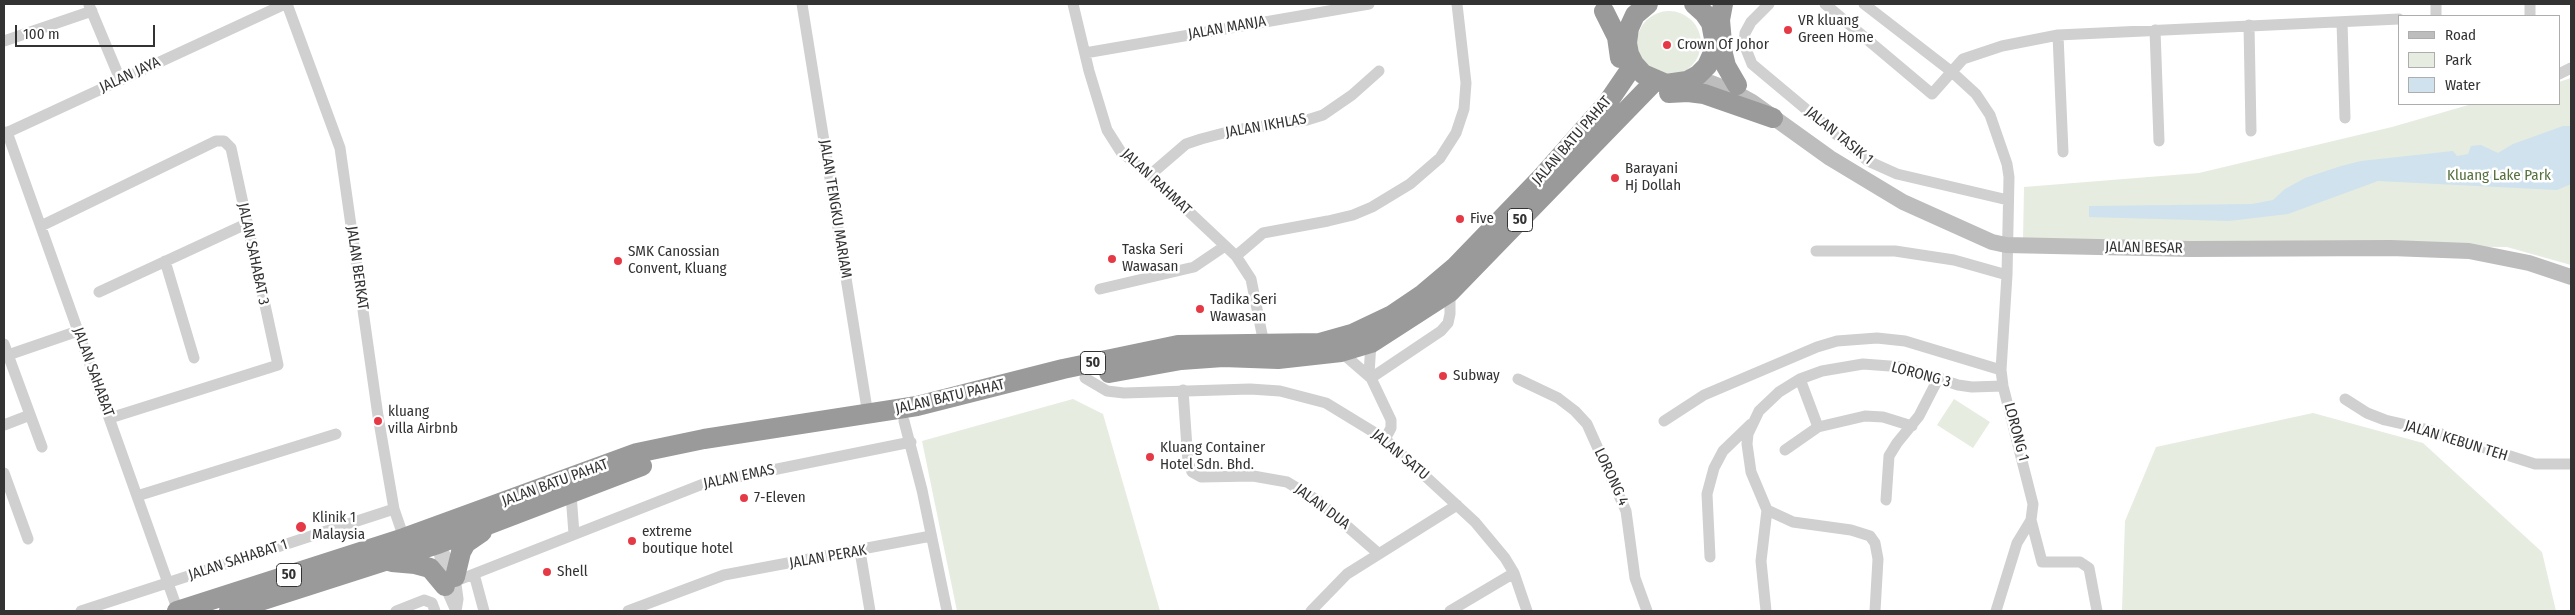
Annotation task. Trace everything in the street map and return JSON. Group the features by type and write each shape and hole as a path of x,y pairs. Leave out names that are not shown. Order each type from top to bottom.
{"highway":[{"path":"1648,4 1635,15 1629,28 1627,43 1634,64 1643,74 1655,81 1676,84 1687,81 1702,70 1712,55 1714,38 1713,13 1704,12 1694,4"},
{"path":"1723,4 1720,20 1723,54 1726,66 1737,85"},
{"path":"1599,7 1617,37 1621,66 1619,79 1608,102"},
{"name":"JALAN BATU PAHAT","path":"178,611 402,538 637,453 704,439 917,406 1063,369 1178,345 1320,342 1352,334 1392,315 1424,294 1455,267 1540,179 1608,102 1634,64"},
{"name":"JALAN BATU PAHAT","path":"229,611 438,544 640,466 707,452 904,421 1085,378 1181,360 1223,357 1278,360 1341,352 1371,342 1450,292 1655,81"},
{"path":"1614,123 1646,100 1660,95 1688,92 1723,99 1772,118"},
{"path":"402,538 438,544 445,529 458,518"},
{"path":"383,562 416,564 458,579 461,552 466,543 491,525"}],"main road":[{"path":"1599,7 1627,43"},
{"name":"JALAN BESAR","path":"1712,55 1752,102 1830,158 1909,206 1984,240 2006,245 2190,250 2434,249 2500,256 2571,277"},
{"name":"JALAN BESAR","path":"1687,81 1722,87 1752,102"}],"street":[{"name":"JALAN JAYA","path":"5,133 286,4"},
{"name":"JALAN BERKAT","path":"286,4 340,148 378,416 394,509 402,538"},
{"name":"JALAN TENGKU MARIAM","path":"802,4 868,415"},
{"name":"JALAN RAHMAT","path":"1073,4 1107,130 1121,152 1150,175 1236,256 1252,279 1264,344"},
{"name":"JALAN MANJA","path":"1085,53 1369,4"},
{"path":"1236,256 1262,233 1328,221 1353,215 1372,207 1410,184 1440,158 1456,133 1464,110 1466,83 1457,4"},
{"name":"JALAN TASIK 1","path":"1769,4 1751,22 1745,33 1745,49 1752,64 1868,161 1897,174 2008,200"},
{"path":"1825,4 1932,94 1963,59 1983,51 2058,35 2398,19"},
{"name":"LORONG 1","path":"1864,4 1952,72 1976,94 1990,115 2006,164 2009,178 2006,245 2007,275 2001,370 2003,386 2031,489 2033,504 2031,520 2017,543 1996,611"},
{"path":"4,41 90,7 120,79"},
{"path":"2342,22 2345,118"},
{"path":"2249,25 2251,131"},
{"path":"2155,30 2159,141"},
{"path":"2058,35 2063,152"},
{"name":"JALAN IKHLAS","path":"1150,175 1186,144 1235,130 1307,120 1323,115 1352,95 1379,70"},
{"name":"JALAN SAHABAT","path":"5,133 41,226 178,611"},
{"name":"JALAN SAHABAT 3","path":"41,226 216,141 228,144 278,365 110,418"},
{"path":"99,292 246,224"},
{"path":"1100,289 1186,270 1225,246"},
{"path":"1816,251 1895,251 1954,260 2007,275"},
{"path":"165,261 194,358"},
{"path":"1370,376 1442,331 1448,323 1450,314 1450,292"},
{"path":"42,447 6,349 78,331"},
{"path":"1664,421 1704,395 1817,347 1837,341 1877,338 1905,341 2001,370"},
{"path":"1370,376 1371,342"},
{"path":"1341,352 1370,376 1391,420 1391,428 1385,439"},
{"name":"LORONG 3","path":"1766,611 1761,561 1767,510 1748,462 1748,434 1759,411 1779,392 1800,379 1837,368 1863,364 1903,367 1939,377 1958,385 1972,387 2003,386"},
{"path":"1886,500 1889,456 1897,443 1912,426 1939,377"},
{"name":"JALAN SATU","path":"1085,378 1107,391 1115,392 1250,389 1280,391 1326,403 1385,439 1489,537 1514,573 1527,611"},
{"name":"LORONG 4","path":"1518,379 1558,398 1575,411 1587,424 1626,511 1635,578 1647,611"},
{"path":"1800,379 1818,427"},
{"name":"JALAN DUA","path":"1183,390 1188,462 1192,472 1201,477 1253,476 1287,482 1318,500 1378,554"},
{"name":"JALAN KEBUN TEH","path":"2345,399 2367,413 2385,420 2429,430 2534,464 2571,464"},
{"path":"4,425 30,415"},
{"path":"1785,450 1818,427 1874,416 1912,426"},
{"path":"904,421 911,442 947,611"},
{"path":"1710,557 1707,494 1714,468 1723,451 1752,423"},
{"path":"137,496 336,434"},
{"name":"JALAN EMAS","path":"458,579 703,484 911,442"},
{"path":"4,472 28,539"},
{"path":"570,494 574,534"},
{"path":"1311,611 1346,574 1457,505"},
{"name":"JALAN SAHABAT 1","path":"82,611 99,608 168,583 394,509"},
{"path":"1767,510 1793,522 1851,530 1870,536 1875,543 1878,559 1875,611"},
{"path":"2031,520 2042,562 2080,562 2089,568 2097,611"},
{"name":"JALAN PERAK","path":"628,611 724,575 860,551 931,536"},
{"path":"438,544 458,579 484,611"},
{"path":"860,551 870,611"},
{"path":"1450,611 1514,573"},
{"path":"456,611 458,579"},
{"path":"396,611 424,600 432,603 435,611"}],"green space":[{"path":"1669,11 1681,14 1692,20 1698,31 1701,43 1698,55 1692,66 1681,72 1669,75 1657,72 1646,66 1640,55 1637,43 1640,31 1646,20 1657,14"},
{"name":"Kluang Lake Park","path":"2571,78 2571,265 2507,247 2023,243 2024,187 2199,173 2392,127 2469,105 2560,105 2560,82"},
{"path":"1073,399 1103,414 1160,611 957,611 922,441"},
{"path":"1954,399 1990,422 1973,448 1937,425"},
{"path":"2313,413 2423,443 2542,552 2556,611 2122,611 2125,521 2156,447"}],"water":[{"path":"2563,126 2571,126 2571,184 2557,190 2378,181 2288,214 2229,221 2089,217 2089,206 2252,204 2273,200 2285,189 2305,178 2341,166 2361,161 2453,151 2457,156 2468,154 2471,146 2481,145 2498,153 2513,144"}],"place":[{"name":"VR kluang Green Home","path":"1788,30"},
{"name":"Crown Of Johor","path":"1667,45"},
{"name":"Barayani Hj Dollah","path":"1615,178"},
{"name":"Five","path":"1460,219"},
{"name":"Taska Seri Wawasan","path":"1112,259"},
{"name":"SMK Canossian Convent, Kluang","path":"618,261"},
{"name":"Tadika Seri Wawasan","path":"1200,309"},
{"name":"Subway","path":"1443,376"},
{"name":"kluang villa Airbnb","path":"378,421"},
{"name":"Kluang Container Hotel Sdn. Bhd.","path":"1150,457"},
{"name":"7-Eleven","path":"744,498"},
{"name":"Klinik 1 Malaysia","path":"301,527"},
{"name":"extreme boutique hotel","path":"632,541"},
{"name":"Shell","path":"547,572"}]}
